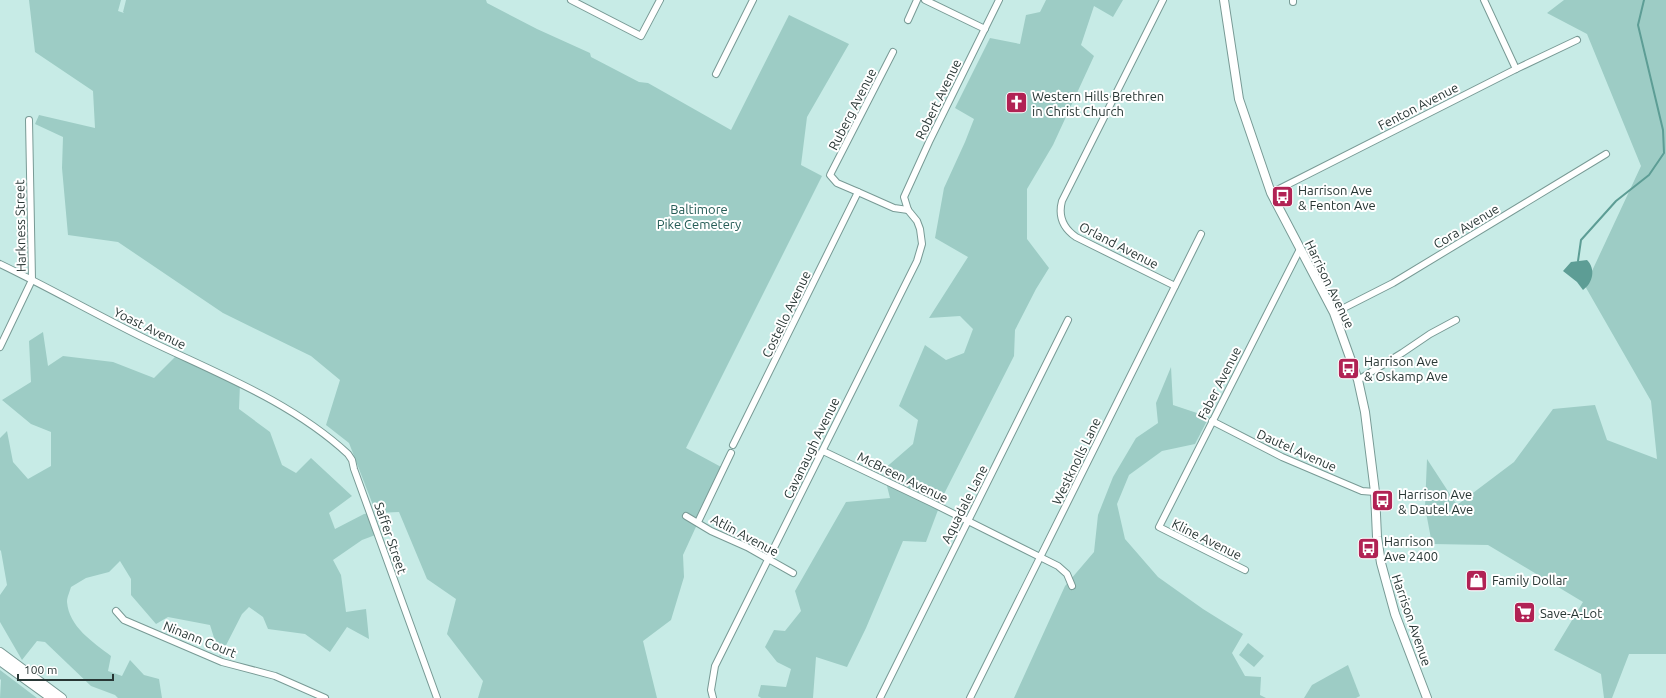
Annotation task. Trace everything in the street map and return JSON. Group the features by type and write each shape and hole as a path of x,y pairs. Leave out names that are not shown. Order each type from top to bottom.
{"main road":[{"name":"Harrison Avenue","path":"1224,0 1239,99 1271,193 1334,313 1358,380 1365,412 1374,492 1377,537 1388,589 1395,614 1427,698"},
{"path":"0,652 62,698"},
{"path":"0,661 51,698"}],"street":[{"path":"572,0 641,36 660,0"},
{"path":"716,74 752,0"},
{"path":"908,20 917,0"},
{"path":"925,0 985,29"},
{"name":"Robert Avenue","path":"908,210 904,197 908,186 999,0"},
{"name":"Orland Avenue","path":"1163,0 1062,201 1060,212 1066,229 1076,237 1175,286"},
{"path":"1484,0 1516,68"},
{"name":"Fenton Avenue","path":"1271,193 1516,68 1577,40"},
{"name":"Ruberg Avenue","path":"858,192 837,183 830,175 893,52"},
{"name":"Harkness Street","path":"0,347 32,280 29,120"},
{"name":"Cora Avenue","path":"1334,313 1393,283 1606,154"},
{"path":"858,192 894,208 908,210"},
{"name":"Costello Avenue","path":"733,445 858,192"},
{"name":"Cavanaugh Avenue","path":"713,698 711,690 715,666 920,253 922,244 920,229 917,221 908,210"},
{"name":"Westknolls Lane","path":"970,698 1201,234"},
{"name":"Faber Avenue","path":"1159,527 1300,250"},
{"name":"Yoast Avenue","path":"0,264 128,330 291,410"},
{"name":"Aquadale Lane","path":"880,698 1068,320"},
{"path":"1358,380 1437,330 1456,320"},
{"name":"Saffer Street","path":"291,410 323,432 348,454 352,460 437,698"},
{"name":"Dautel Avenue","path":"1212,421 1282,457 1362,491 1374,492"},
{"name":"McBreen Avenue","path":"823,451 1063,569 1072,586"},
{"path":"698,522 731,453"},
{"name":"Atlin Avenue","path":"686,516 711,531 748,546 768,560 793,573"},
{"name":"Kline Avenue","path":"1159,527 1245,570"},
{"name":"Ninann Court","path":"116,611 124,620 222,662 275,676 325,698"}],"green space":[{"name":"Baltimore Pike Cemetery","path":"29,0 121,0 118,11 124,13 126,0 486,0 487,3 537,29 590,53 591,57 639,82 648,83 731,130 789,15 849,44 807,117 801,165 822,176 686,448 723,468 683,555 684,577 671,620 643,641 657,698 478,698 483,681 447,634 456,599 427,579 399,512 376,513 349,443 326,425 340,380 311,356 223,313 118,242 68,235 62,168 63,137 35,124 39,115 95,128 93,91 35,52"},
{"path":"1046,0 1123,0 1113,17 1094,6 1081,45 1094,56 1053,145 1027,189 1027,239 1049,268 1036,289 1015,330 1014,356 944,494 926,542 903,541 866,628 847,667 816,657 813,698 761,698 758,696 761,685 786,687 791,669 777,662 765,647 774,630 785,631 801,611 795,591 846,502 890,498 883,470 913,444 918,420 899,406 925,345 946,360 964,353 973,329 960,316 929,318 968,257 935,238 944,188 974,119 955,108 990,38 1020,44 1026,15 1040,12"},
{"path":"1564,0 1666,0 1666,654 1629,654 1612,698 1604,698 1601,674 1554,650 1583,602 1488,545 1432,544 1425,507 1427,459 1457,505 1514,462 1553,409 1595,405 1607,440 1657,459 1651,401 1585,286 1641,166 1587,34 1547,13"},
{"path":"43,332 48,366 63,356 113,362 154,378 178,354 240,384 239,409 270,432 282,465 296,473 311,458 352,496 329,513 335,529 364,514 371,513 378,534 362,540 333,560 341,575 346,612 366,609 369,639 347,627 330,652 305,634 268,629 263,617 249,607 242,614 220,657 210,625 168,617 156,624 131,595 131,579 120,561 109,572 86,578 71,587 67,600 69,611 72,619 83,633 111,656 108,671 122,676 130,660 144,675 159,679 162,698 118,698 115,695 91,686 45,642 37,641 22,660 0,622 0,595 7,585 0,550 0,438 7,431 13,462 28,479 51,466 51,432 31,424 2,400 31,382 29,341"},
{"path":"1171,367 1173,405 1209,417 1195,444 1162,451 1129,475 1117,504 1125,539 1158,577 1203,609 1243,634 1232,653 1245,676 1261,677 1260,695 1266,698 1014,698 1065,586 1094,552 1098,515 1113,477 1136,438 1158,423 1156,403"},
{"path":"1248,643 1264,656 1254,667 1239,655"},
{"path":"1348,665 1360,696 1356,698 1304,698 1312,685"},
{"path":"0,670 37,698 0,698"}],"shaded area":[{"path":"1587,260 1592,268 1592,276 1589,284 1583,290 1577,282 1563,271 1571,262"}],"waterway":[{"path":"1578,261 1581,240 1616,201 1649,175 1664,153 1663,130 1638,25 1644,0"}],"place":[{"name":"Western Hills Brethren in Christ Church","path":"1016,103"},
{"name":"Harrison Ave & Fenton Ave","path":"1282,197"},
{"name":"Harrison Ave & Oskamp Ave","path":"1348,368"},
{"name":"Harrison Ave & Dautel Ave","path":"1383,501"},
{"name":"Harrison Ave 2400","path":"1369,548"},
{"name":"Family Dollar","path":"1477,580"},
{"name":"Save-A-Lot","path":"1525,613"}]}
